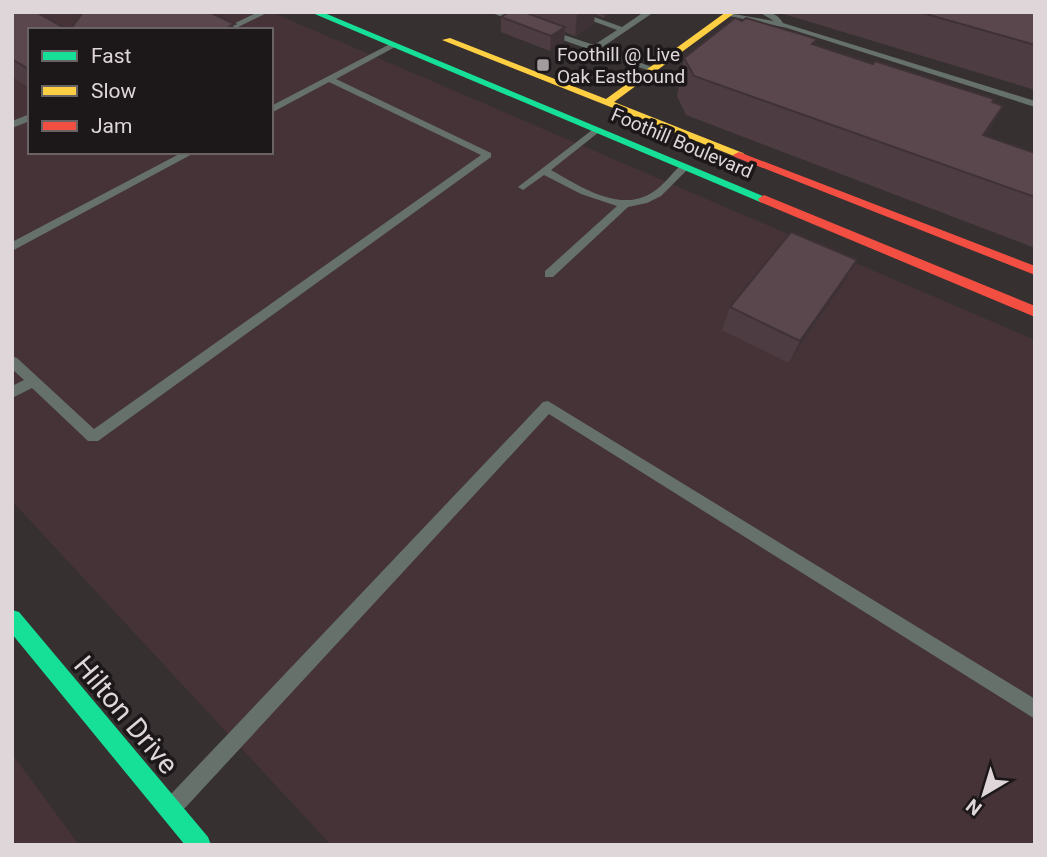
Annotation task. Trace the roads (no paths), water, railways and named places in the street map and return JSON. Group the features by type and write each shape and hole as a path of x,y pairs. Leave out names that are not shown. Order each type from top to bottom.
{"main road":[{"name":"Foothill Boulevard","path":"314,12 1035,312"},
{"path":"607,103 730,13"},
{"name":"Foothill Boulevard","path":"429,32 1035,271"},
{"name":"Hilton Drive","path":"12,619 200,845"}],"lane":[{"path":"233,26 265,12"},
{"path":"494,12 532,26"},
{"path":"572,12 623,30"},
{"path":"595,48 650,12"},
{"path":"763,12 776,18 780,24"},
{"path":"730,13 769,24 780,24 799,34 1035,104"},
{"path":"545,30 653,69"},
{"path":"273,109 392,45"},
{"path":"12,361 93,437 488,155 329,79"},
{"path":"12,125 28,118"},
{"path":"523,187 596,130"},
{"path":"12,247 187,154"},
{"path":"549,274 625,204 656,195 685,167"},
{"path":"544,171 601,199 625,204"},
{"path":"12,394 33,381"},
{"path":"170,809 548,406 1035,710"}],"place":[{"name":"Foothill @ Live Oak Eastbound","path":"543,65"}]}
